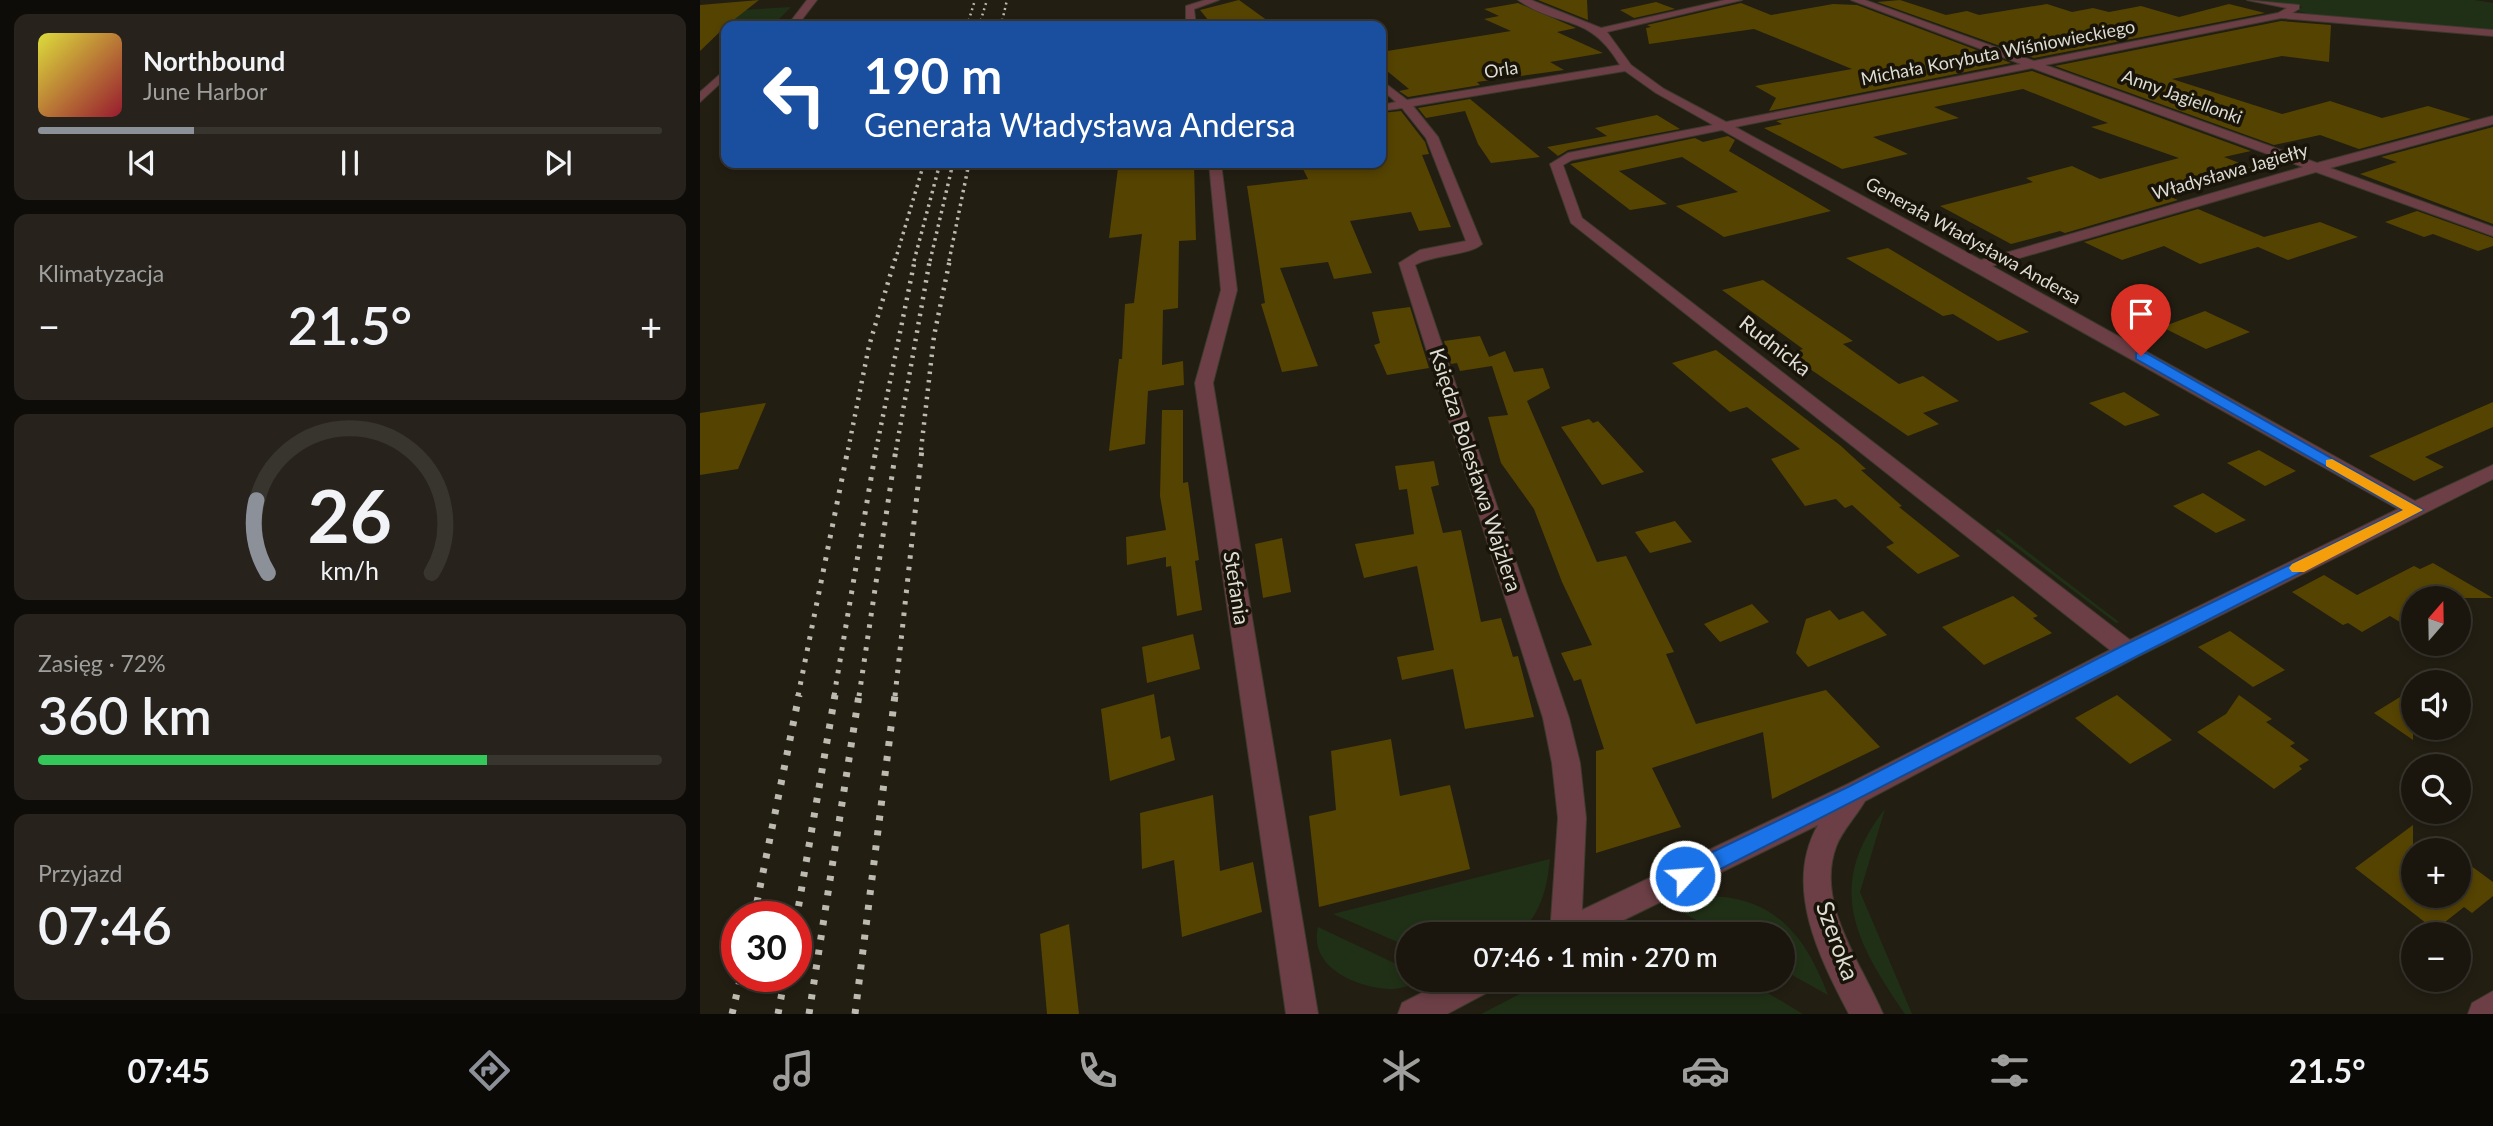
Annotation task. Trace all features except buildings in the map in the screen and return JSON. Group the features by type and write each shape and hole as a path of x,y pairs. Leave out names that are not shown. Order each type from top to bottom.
{"street":[{"path":"796,21 813,0"},
{"path":"1190,21 1189,8 1214,0"},
{"name":"Generała Władysława Andersa","path":"1523,0 1600,31 1612,42 1627,67 1660,91 1979,265 2415,510"},
{"path":"1600,31 1737,0"},
{"name":"Anny Jagiellonki","path":"1856,0 2493,232"},
{"path":"2252,0 2296,7 2287,13"},
{"path":"2287,13 2493,33"},
{"name":"Michała Korybuta Wiśniowieckiego","path":"1721,125 2287,13"},
{"name":"Orla","path":"1386,107 1627,67"},
{"path":"700,99 721,77"},
{"name":"Księdza Bolesława Wajzlera","path":"1386,87 1405,104 1432,137 1475,244 1425,253 1407,263 1556,718 1566,763 1572,818 1566,922"},
{"name":"Władysława Jagiełły","path":"1979,265 2318,167 2493,120"},
{"name":"Rudnicka","path":"1721,125 1561,159 1556,164 1576,219 2128,650"},
{"name":"Stefania","path":"1216,168 1229,290 1204,383 1303,1014"},
{"path":"1590,922 1858,792 2128,650 2493,471"},
{"name":"Szeroka","path":"1858,792 1823,843 1818,858 1818,881 1831,936 1867,1014"},
{"path":"1414,1014 1456,992"},
{"path":"2484,1014 2493,1007"}],"green space":[{"path":"2260,0 2474,0 2493,3 2493,30 2310,14 2298,11 2302,7"},
{"path":"791,7 777,21 731,21 743,10"},
{"path":"1998,529 2119,622 2116,623 1995,531"},
{"path":"1885,809 1860,892 1912,1014 1905,1014 1873,963 1861,938 1854,914 1852,889 1856,864 1866,837"},
{"path":"1550,859 1542,900 1530,922 1396,922 1396,941 1333,914"},
{"path":"1706,896 1730,898 1751,903 1783,922 1700,922 1678,910"},
{"path":"1318,927 1396,964 1396,988 1366,985 1339,973 1328,965 1317,941"},
{"path":"1795,935 1809,954 1828,995 1795,977"},
{"path":"1524,992 1766,992 1803,1014 1481,1014"}],"railway":[{"path":"969,21 975,0"},
{"path":"981,21 987,0"},
{"path":"1002,21 1007,0"},
{"path":"895,261 923,168"},
{"path":"914,261 939,168"},
{"path":"930,261 952,168"},
{"path":"949,261 968,168"},
{"path":"848,450 869,346 895,259"},
{"path":"876,450 915,259"},
{"path":"896,450 930,259"},
{"path":"921,450 934,336 950,259"},
{"path":"798,696 848,449"},
{"path":"834,696 876,449"},
{"path":"859,696 896,449"},
{"path":"895,696 922,449"},
{"path":"757,901 799,695"},
{"path":"799,901 835,695"},
{"path":"809,1014 859,695"},
{"path":"855,1014 895,695"},
{"path":"732,1014 737,992"},
{"path":"778,1014 782,992"}],"slow traffic":[{"path":"2298,568 2415,510 2332,463"}],"route":[{"path":"1685,876 1858,792 2128,650 2415,510 2141,356"}]}
